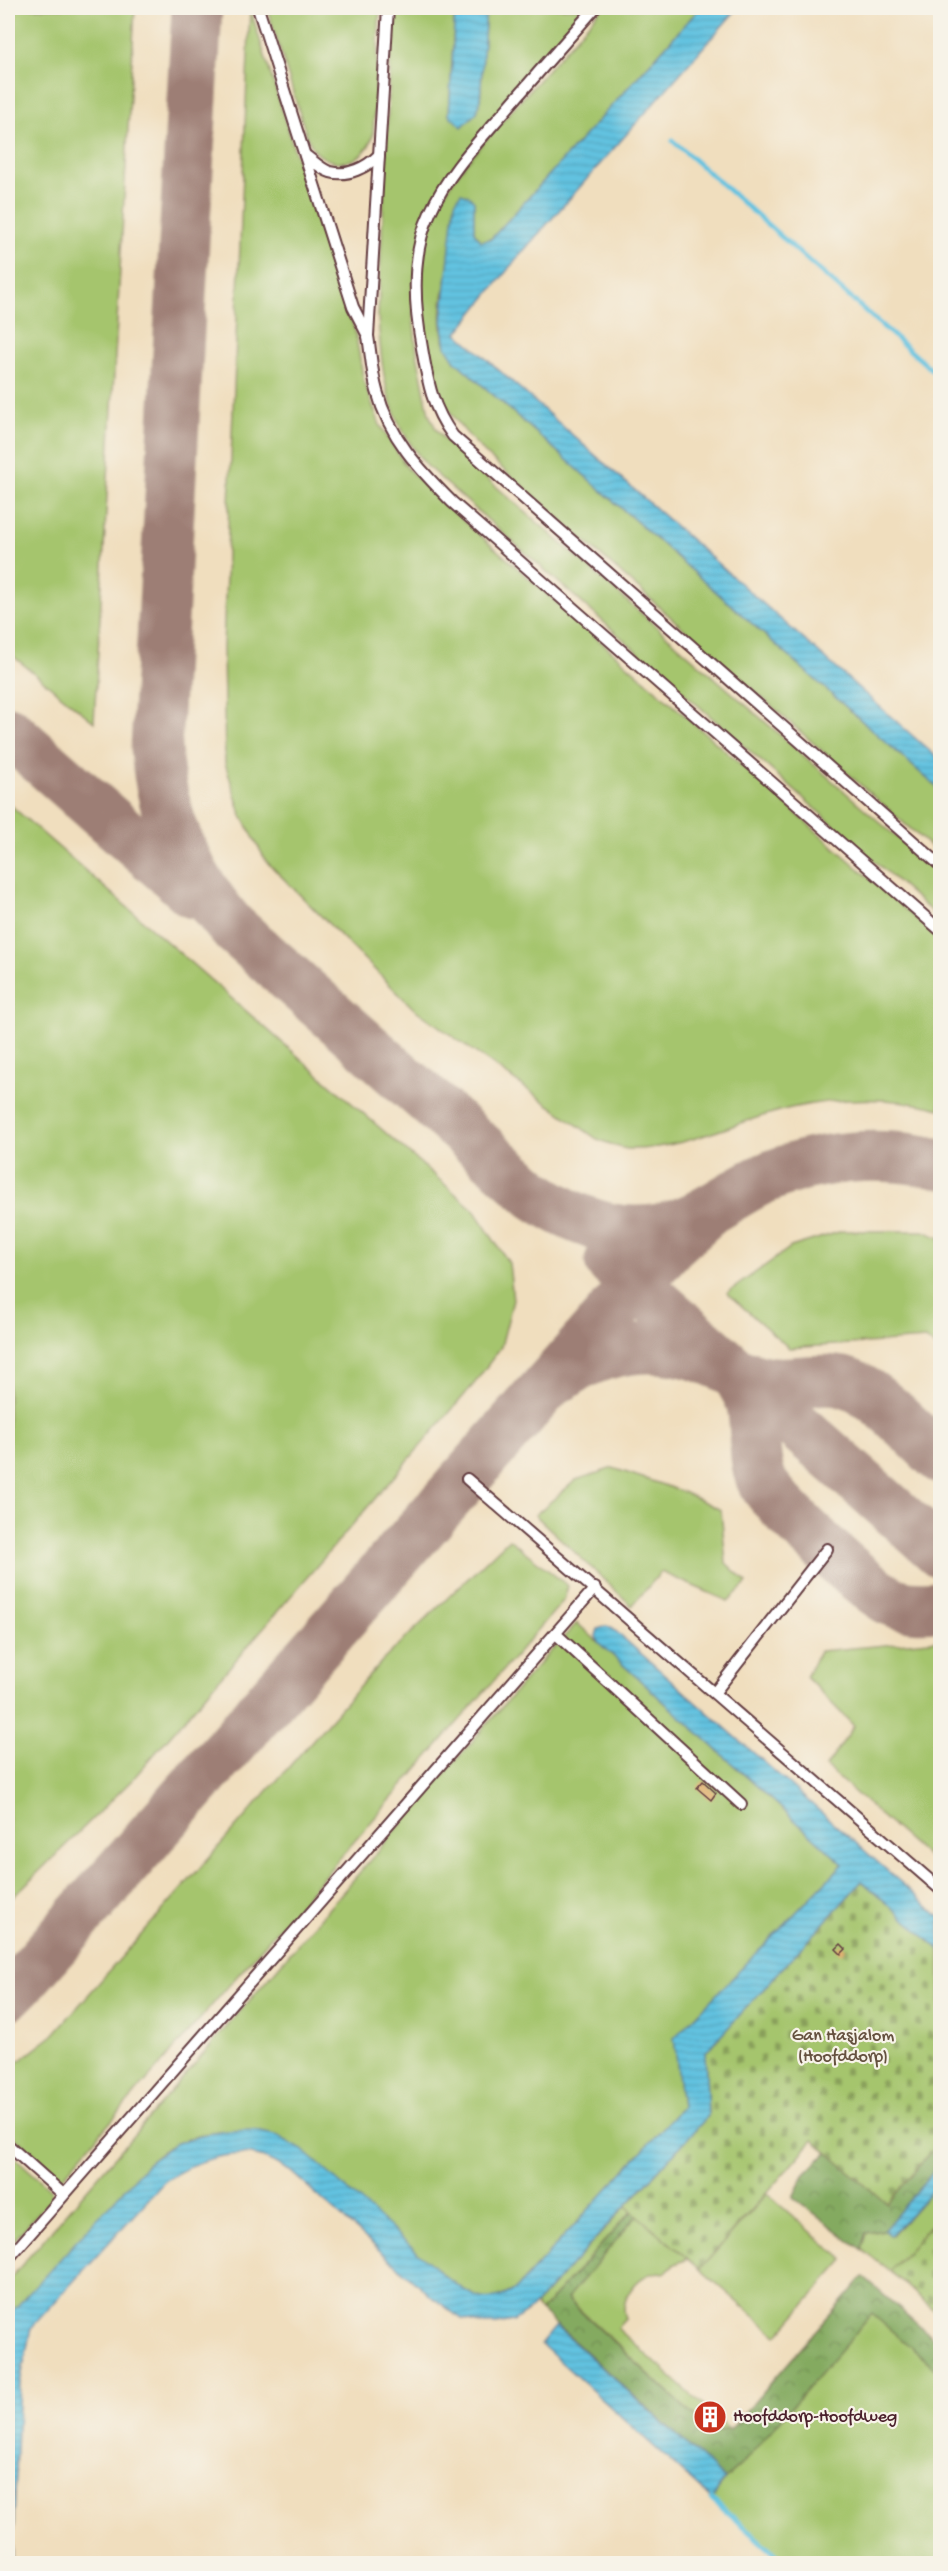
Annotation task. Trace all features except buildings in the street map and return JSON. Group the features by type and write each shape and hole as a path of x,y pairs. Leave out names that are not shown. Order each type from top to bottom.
{"lane":[{"path":"258,8 352,308 368,336"},
{"path":"388,8 368,336 377,390 385,415 398,440 421,471 452,502 940,930"},
{"path":"595,8 473,148 449,179 429,214 420,247 416,299 430,396 440,418 453,436 940,866"},
{"path":"305,155 329,172 350,172 369,165 379,155"},
{"path":"467,1479 940,1888"},
{"path":"715,1692 826,1549"},
{"path":"8,2259 595,1588"},
{"path":"556,1634 741,1804"},
{"path":"8,2145 63,2194"}],"green space":[{"path":"8,8 135,8 94,722 8,652"},
{"path":"250,8 316,220 355,331 364,382 380,425 407,468 448,507 940,940 940,1109 885,1100 828,1102 771,1113 710,1134 668,1145 627,1149 612,1145 597,1139 413,1008 266,861 241,814 225,763 223,647"},
{"path":"267,8 380,8 373,135 370,144 358,157 342,162 334,161 325,158 313,148 307,137"},
{"path":"393,8 455,8 449,115 480,102 486,8 589,8 425,212 413,315 417,353 429,414 436,429 450,446 940,875 940,919 428,467 403,432 384,378 378,315"},
{"path":"602,8 700,8 491,239 481,241 474,232 474,201 445,284 441,319 445,343 455,361 940,790 940,855 487,455 451,414 437,387 425,333 422,303 424,256 436,212 449,187 467,162"},
{"path":"8,803 474,1210 509,1263 513,1300 501,1347 474,1384 132,1780 8,1902"},
{"path":"842,1231 924,1231 940,1238 940,1351 926,1339 789,1348 727,1293 791,1247"},
{"path":"613,1468 681,1491 721,1510 726,1563 747,1583 728,1601 661,1572 632,1606 535,1515 576,1480"},
{"path":"509,1539 568,1586 564,1600 61,2179 8,2132 8,2066 22,2059 53,2035 382,1661"},
{"path":"577,1623 843,1864 675,2038 682,2107 516,2289 496,2298 488,2299 472,2294 447,2278 278,2136 226,2131 200,2135 175,2144 148,2163 8,2318 8,2281 544,1658"},
{"path":"940,1640 940,1868 826,1767 854,1726 806,1677 820,1651"},
{"name":"Gan Hasjalom (Hoofddorp)","path":"862,1881 940,1950 940,2141 887,2204 813,2140 700,2269 626,2206 708,2116 705,2053"},
{"path":"940,2141 940,2164 884,2230 866,2233 861,2249 793,2197 804,2175 827,2152 887,2204"},
{"path":"8,2151 51,2190 51,2199 8,2247"},
{"path":"940,2181 940,2215 890,2271 861,2249 866,2233 884,2230 892,2236"},
{"path":"767,2194 844,2260 777,2336 700,2269"},
{"path":"626,2206 632,2211 541,2311 535,2305"},
{"path":"632,2211 637,2215 567,2299 710,2431 730,2430 863,2277 940,2344 940,2372 872,2314 743,2463 725,2479 541,2311"},
{"path":"637,2215 688,2259 673,2265 665,2273 657,2272 641,2279 629,2293 624,2310 626,2318 617,2328 730,2430 710,2431 567,2298"},
{"path":"940,2215 940,2315 890,2271"},
{"path":"872,2313 940,2372 940,2563 785,2563 712,2499 725,2479 743,2463"}],"water":[{"path":"455,8 486,8 480,102 477,112 462,127 449,115"},
{"path":"700,8 738,8 518,257 457,333 940,760 940,790 455,361 446,347 442,320 455,202 461,193 470,196 474,201 474,232 481,241 491,239"},
{"path":"606,1626 613,1629 940,1917 940,1950 862,1881 705,2053 708,2116 532,2308 513,2321 480,2324 462,2319 432,2297 290,2171 269,2160 242,2154 228,2155 201,2162 164,2182 31,2328 20,2383 12,2563 8,2563 8,2316 148,2163 174,2144 206,2134 253,2130 278,2136 304,2151 447,2278 480,2297 488,2299 505,2295 516,2289 682,2107 674,2038 843,1864 598,1642 596,1636 598,1629"},
{"path":"940,2164 940,2181 891,2236 884,2230"},
{"path":"556,2326 725,2479 712,2499 541,2344"}],"waterway":[{"path":"673,141 940,377"},
{"path":"712,2499 786,2564"}],"taxiway":[{"path":"197,8 156,748 170,821 189,866 202,887 232,927 534,1194 553,1206 591,1223 631,1231 672,1226 702,1214 761,1180 804,1165 827,1160 872,1156 940,1164"},
{"path":"8,731 193,893"},
{"path":"8,1995 672,1244 703,1216"},
{"path":"610,1261 940,1552"},
{"path":"562,1376 578,1366 613,1352 650,1348 688,1353 766,1381 831,1380 842,1382 863,1390 874,1398 940,1458"},
{"path":"736,1373 752,1406 756,1461 761,1479 781,1506 841,1563 891,1601 909,1606 940,1606"}],"place":[{"name":"Hoofddorp-Hoofdweg","path":"710,2417"}]}
